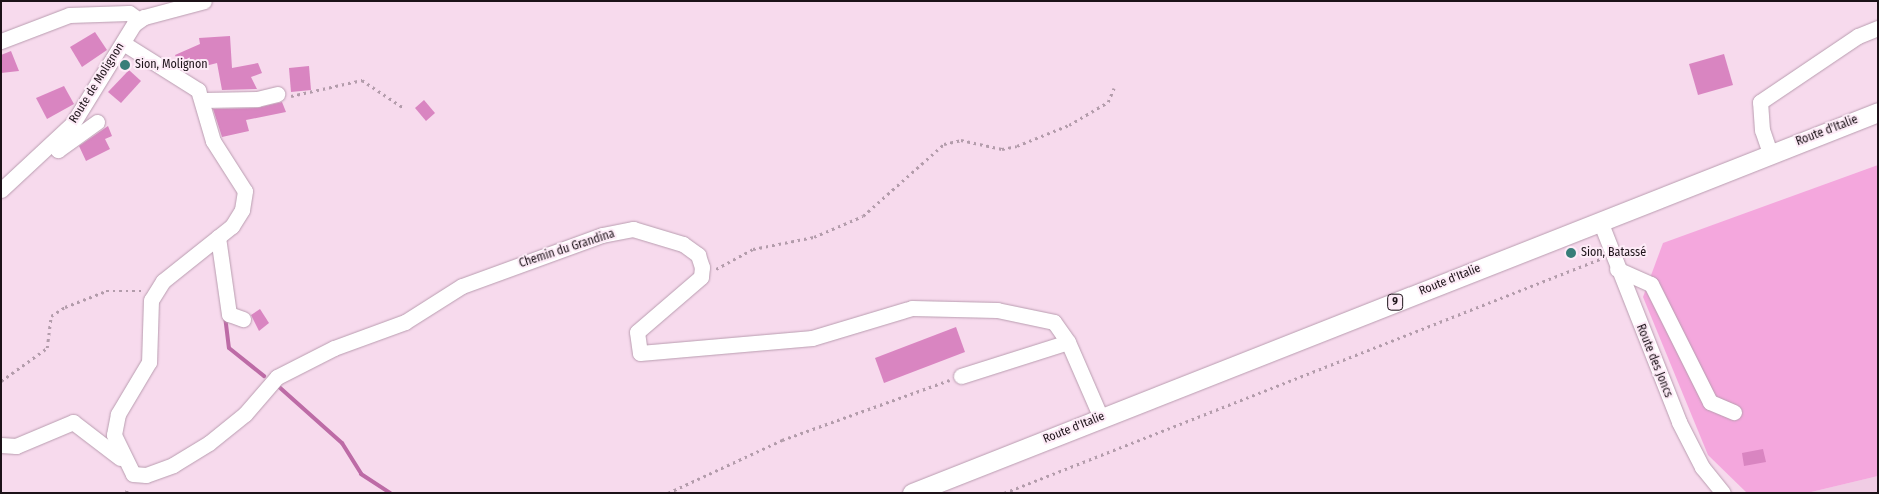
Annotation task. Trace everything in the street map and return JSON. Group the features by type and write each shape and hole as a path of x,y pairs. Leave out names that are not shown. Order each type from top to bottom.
{"main road":[{"name":"Route d'Italie","path":"912,493 1878,112"}],"street":[{"path":"1,41 69,15 129,13 139,20 204,1"},
{"name":"Route de Molignon","path":"1,190 53,144 86,106 123,43 139,20"},
{"path":"1770,153 1762,130 1760,102 1858,36 1878,28"},
{"path":"123,43 182,77 203,100 213,141 245,191 242,210 232,226 163,281 151,300 149,362 118,414 114,435 133,474"},
{"path":"203,100 257,99 277,94"},
{"path":"53,144 58,150 97,122"},
{"name":"Route des Joncs","path":"1600,221 1611,254 1679,422 1702,467 1723,493"},
{"name":"Chemin du Grandina","path":"133,474 146,475 173,465 209,443 246,414 277,377 310,360 405,322 462,286 602,235 633,229 683,244 698,255 701,277"},
{"path":"218,237 229,314 243,319"},
{"path":"1617,269 1651,284 1710,402 1734,412"},
{"path":"701,277 637,332 640,353 812,338 912,308 997,310 1054,322 1068,342 1101,418"},
{"path":"961,376 1068,342"},
{"path":"1,445 16,446 73,422 112,450 133,474"}],"path":[{"path":"277,94 291,96 362,80 404,108"},
{"path":"701,277 752,248 814,237 863,216 944,144 961,140 1002,149 1017,146 1068,125 1108,102 1114,88"},
{"path":"1004,493 1611,254"},
{"path":"1,381 47,348 52,316 65,307 124,288 155,294"},
{"path":"668,493 782,440 961,376"}],"shaded area":[{"path":"1878,165 1878,476 1807,493 1747,493 1708,455 1643,297 1663,243"},
{"path":"1878,476 1878,493 1807,493"}],"building":[{"path":"95,32 107,50 82,67 70,47"},
{"path":"230,36 232,68 258,63 262,73 251,77 257,89 222,90 217,63 186,71 181,69 175,55 200,44 199,38"},
{"path":"11,51 19,71 1,73 1,55"},
{"path":"1724,54 1733,85 1698,95 1689,64"},
{"path":"309,66 311,90 291,92 289,68"},
{"path":"129,70 141,81 121,103 108,92"},
{"path":"64,86 74,104 47,119 36,98"},
{"path":"424,100 435,113 426,121 415,108"},
{"path":"282,102 286,112 246,120 249,131 222,137 213,109 257,108"},
{"path":"108,126 112,136 105,139 110,149 86,161 79,146"},
{"path":"260,309 269,323 259,331 251,315"},
{"path":"956,327 965,352 884,383 875,358"},
{"path":"1763,449 1766,462 1744,466 1742,453"}],"waterway":[{"path":"225,316 229,348 264,376"},
{"path":"278,386 342,443 361,474 390,493"}],"place":[{"name":"Sion, Molignon","path":"125,65"},
{"name":"Sion, Batassé","path":"1571,253"}]}
